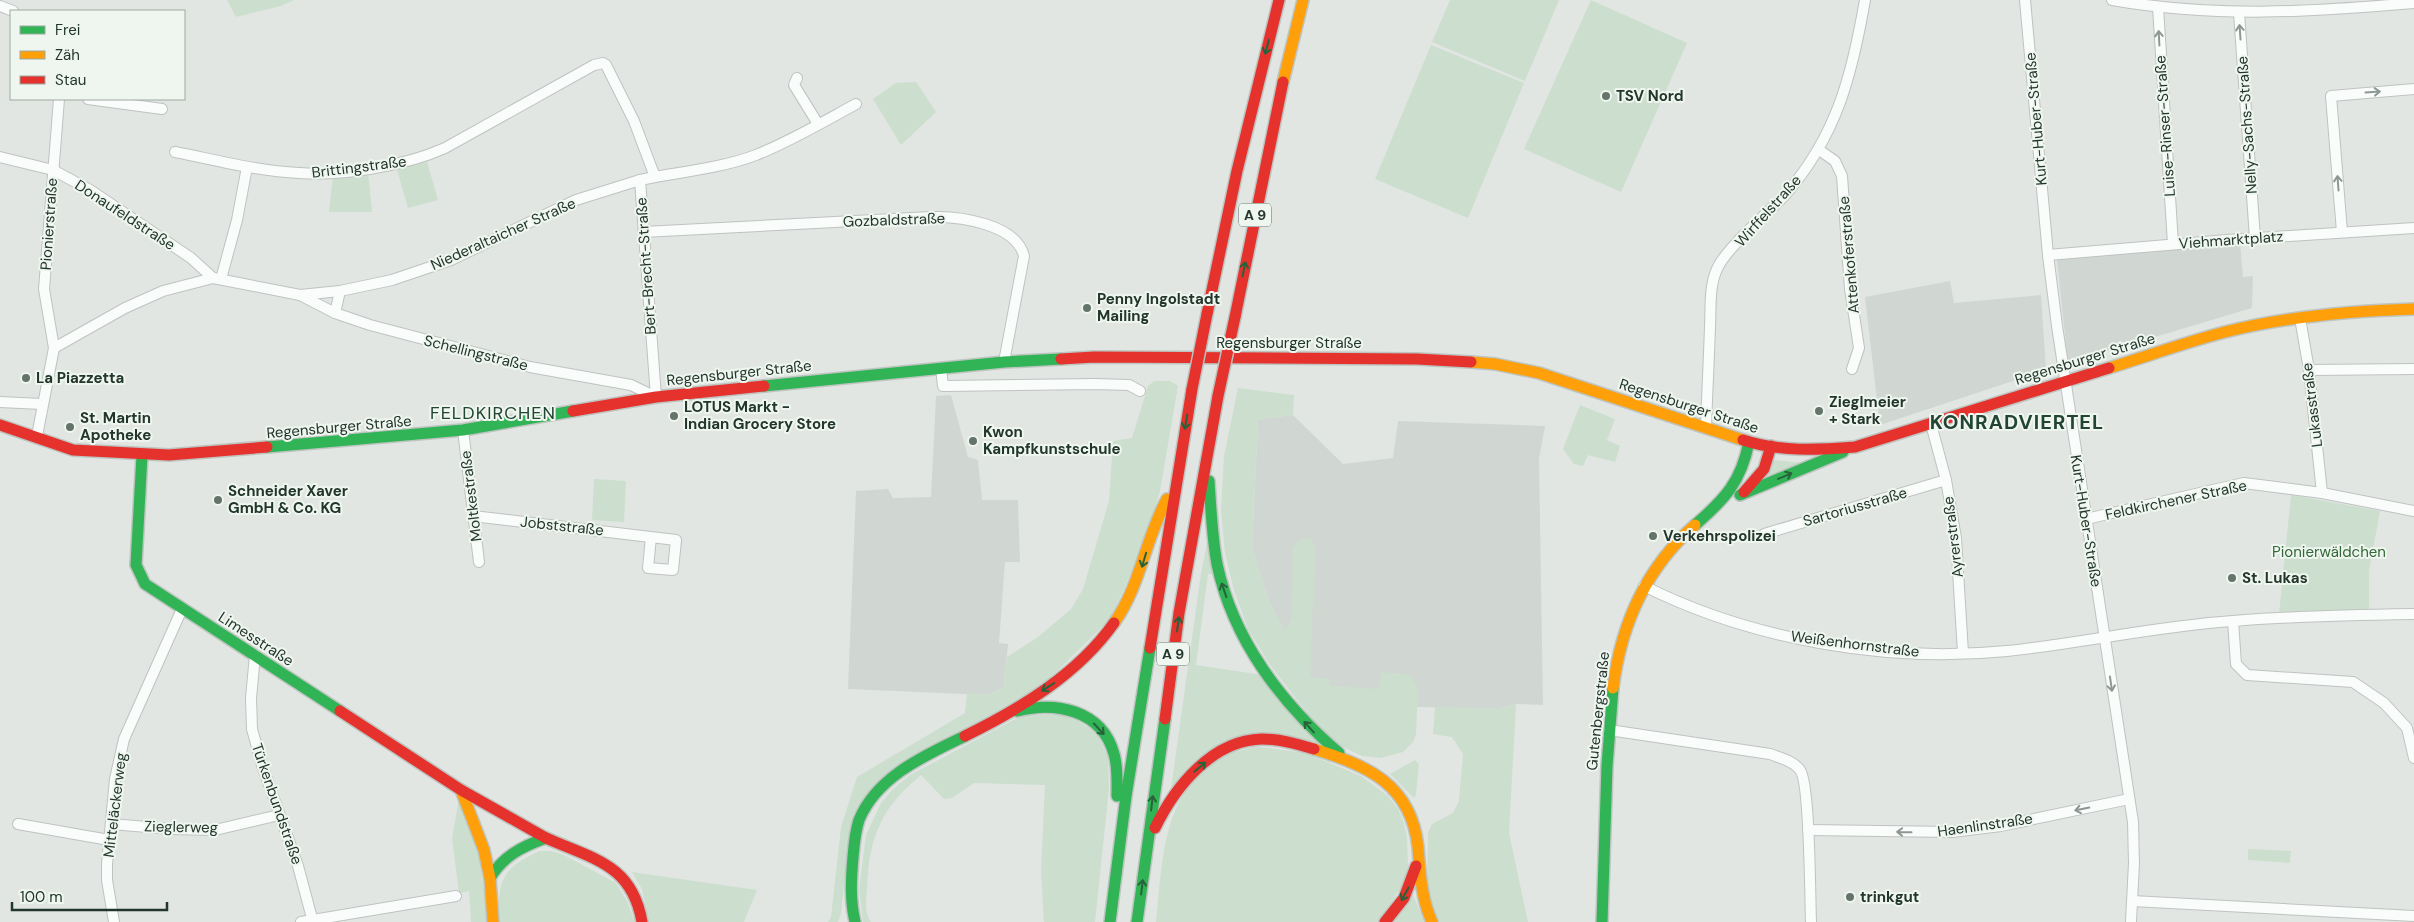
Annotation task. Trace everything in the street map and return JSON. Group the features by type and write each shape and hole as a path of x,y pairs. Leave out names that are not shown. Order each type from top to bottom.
{"main road":[{"name":"A 9","path":"1110,922 1126,796 1178,464 1236,171 1279,0"},
{"name":"A 9","path":"1137,922 1179,613 1207,457 1276,113 1303,0"},
{"name":"Regensburger Straße","path":"0,425 37,436 60,447 73,450 169,456 463,430 656,396 1004,362 1120,356 1461,361 1495,364 1539,373 1749,442 1818,450 1855,447 2226,332 2300,318 2361,311 2414,309"},
{"name":"Gutenbergstraße","path":"1602,922 1605,791 1609,730 1617,660 1623,634 1644,586 1666,554 1686,533 1717,507 1733,487 1744,465 1749,442"},
{"name":"Gutenbergstraße","path":"1717,507 1740,495 1764,469 1771,446"},
{"path":"1740,495 1855,447"},
{"name":"Limesstraße","path":"142,455 135,556 137,572 150,588 461,790 546,838 608,866 632,888 638,902 642,922"},
{"name":"A 9","path":"1207,457 1219,575 1242,634 1258,661 1313,732 1346,759 1383,780 1404,802 1414,822 1417,862 1425,906 1432,922"},
{"name":"A 9","path":"1105,922 1117,818 1167,499 1178,464"},
{"name":"A 9","path":"843,922 850,900 858,823 874,795 905,768 1006,714 1057,681 1077,664 1111,627 1137,582 1158,514 1167,499"},
{"name":"A 9","path":"1006,714 1026,708 1052,706 1070,709 1089,718 1103,732 1112,747 1116,766 1117,818"},
{"name":"A 9","path":"1146,851 1162,810 1176,791 1196,770 1230,747 1253,740 1276,741 1292,743 1346,759"},
{"path":"461,790 473,817 490,878 493,922"},
{"path":"490,878 496,868 510,854 546,838"},
{"name":"A 9","path":"1385,922 1407,892 1417,862"},
{"name":"A 9","path":"850,900 855,922"}],"street":[{"name":"Wirffelstraße","path":"1706,428 1712,298 1716,270 1727,255 1786,194 1819,150 1841,104 1851,73 1865,0"},
{"name":"Kurt-Huber-Straße","path":"2025,0 2048,256 2064,381 2134,839 2131,922"},
{"path":"2112,0 2158,7 2239,13 2286,13 2414,3"},
{"name":"Luise-Rinser-Straße","path":"2158,7 2173,244"},
{"name":"Nelly-Sachs-Straße","path":"2239,13 2255,238"},
{"name":"Brittingstraße","path":"175,152 247,167 302,174 357,170 413,160 445,148 594,65 603,63 610,68"},
{"name":"Bert-Brecht-Straße","path":"610,68 634,122 655,178 640,180 656,396"},
{"path":"797,78 794,85 818,124"},
{"path":"2342,232 2331,96 2414,90"},
{"name":"Pionierstraße","path":"54,348 44,289 59,100"},
{"path":"95,100 162,109"},
{"path":"655,178 729,164 747,158 785,142 856,104"},
{"name":"Attenkoferstraße","path":"1819,150 1835,161 1842,176 1850,289 1859,348 1852,369"},
{"name":"Donaufeldstraße","path":"0,157 53,170 90,190 138,220 217,278"},
{"path":"217,278 237,220 247,167"},
{"name":"Niederaltaicher Straße","path":"54,348 125,308 164,291 217,278 300,295 340,291 392,280 451,260 576,200 640,180"},
{"name":"Gozbaldstraße","path":"644,232 932,217 956,217 975,220 1017,243 1022,248 1024,256 1004,362"},
{"name":"Viehmarktplatz","path":"2048,256 2173,244 2414,228"},
{"path":"335,313 340,291"},
{"name":"Schellingstraße","path":"300,295 335,313 437,344 530,367 631,385 656,396"},
{"name":"Lukasstraße","path":"2300,318 2309,370 2322,493"},
{"path":"37,436 54,348"},
{"path":"941,368 943,386 1095,384 1129,386 1140,391"},
{"path":"2309,370 2414,369"},
{"path":"0,402 42,404"},
{"name":"Ayrerstraße","path":"1932,424 1946,480 1956,538 1963,653"},
{"name":"Moltkestraße","path":"463,430 479,562"},
{"name":"Sartoriusstraße","path":"1764,534 1946,480"},
{"name":"Feldkirchener Straße","path":"2086,519 2244,483 2322,493 2414,511"},
{"name":"Jobststraße","path":"473,516 651,537"},
{"name":"Weißenhornstraße","path":"1644,586 1683,605 1731,622 1808,640 1890,651 1963,653 2007,651 2104,636 2233,621 2414,614"},
{"name":"Mitteläckerweg","path":"114,922 107,880 115,779 124,739 182,610"},
{"path":"2233,621 2236,664 2247,675 2353,682 2384,703 2407,728 2414,758"},
{"name":"Türkenbundstraße","path":"255,655 251,698 252,729 262,765 298,866 313,921"},
{"path":"1609,730 1770,754 1794,764 1802,771 1805,782 1808,830 1811,922"},
{"name":"Haenlinstraße","path":"1808,830 1952,832 2001,826 2129,799"},
{"name":"Zieglerweg","path":"111,824 171,829 215,830 279,815"},
{"path":"18,824 109,840"},
{"path":"301,922 456,896"},
{"path":"2132,901 2379,918 2414,916"}],"shaded area":[{"path":"2240,243 2243,277 2253,276 2252,308 2068,363 2057,260"},
{"path":"1950,281 1954,303 2041,295 2046,370 1880,425 1865,297"},
{"path":"951,395 968,457 978,460 982,500 1018,500 1020,562 1005,562 999,643 1008,644 1004,687 988,695 848,689 856,491 888,489 893,498 931,497 936,396"},
{"path":"1293,415 1343,464 1393,458 1398,421 1545,426 1539,459 1543,705 1516,704 1499,709 1417,707 1331,698 1310,684 1268,599 1252,547 1258,419"}],"green space":[{"path":"227,0 294,0 281,6 236,17"},
{"path":"1450,0 1559,0 1525,81 1432,42"},
{"name":"TSV Nord","path":"1591,0 1687,43 1621,192 1524,149"},
{"path":"1431,45 1524,83 1468,218 1375,179"},
{"path":"916,82 936,112 901,145 873,99 896,83"},
{"path":"427,162 438,200 408,208 397,170"},
{"path":"368,172 372,212 329,212 333,176"},
{"path":"1154,381 1170,381 1178,386 1160,491 1149,533 1111,618 1043,685 889,773 849,835 841,914 838,922 828,922 831,917 841,827 857,777 965,713 967,693 988,695 1004,687 1007,657 1038,637 1071,609 1083,589 1109,501 1113,441 1132,438 1148,386"},
{"path":"1238,388 1294,395 1293,415 1258,419 1252,547 1268,599 1284,631 1292,619 1293,548 1300,540 1305,538 1311,539 1315,549 1310,677 1330,679 1330,686 1379,689 1381,672 1409,675 1418,687 1416,735 1413,742 1403,752 1380,758 1362,756 1339,745 1326,736 1270,665 1248,629 1234,590 1225,553 1221,509 1224,456"},
{"path":"1580,405 1615,419 1607,440 1620,446 1615,462 1588,455 1583,466 1574,464 1563,449"},
{"path":"1773,460 1803,463 1764,480"},
{"path":"594,479 626,481 624,522 592,520"},
{"name":"Pionierwäldchen","path":"2291,495 2380,511 2369,571 2369,610 2279,614"},
{"path":"1210,529 1216,574 1208,574 1196,665 1263,675 1320,745 1267,735 1171,789 1201,573"},
{"path":"1516,704 1509,833 1528,922 1438,922 1427,890 1428,833 1432,824 1453,813 1459,801 1463,754 1452,737 1433,734 1435,707 1499,709"},
{"path":"1066,714 1096,732 1108,756 1109,789 1095,922 1044,922 1041,871 1045,785 974,783 952,798 944,799 921,775 896,799 887,812 874,839 868,871 866,906 871,922 863,922 859,890 866,835 881,803 893,789 910,775 1021,716"},
{"path":"1253,746 1306,753 1361,776 1388,796 1398,809 1404,823 1407,838 1408,865 1406,879 1379,922 1156,922 1164,851 1177,807 1188,788 1203,771 1224,757"},
{"path":"1415,760 1419,764 1416,795 1414,798 1390,774"},
{"path":"459,799 480,858 488,922 471,922 469,891 459,893 452,838"},
{"path":"2248,849 2291,851 2290,863 2248,860"},
{"path":"540,851 551,851 564,855 616,883 627,901 635,922 499,922 499,896 504,878 517,863"},
{"path":"632,872 757,890 744,922 649,922 642,889"},
{"path":"1412,893 1425,922 1393,922"}],"traffic: fast":[{"path":"764,386 1004,362 1061,359"},
{"path":"267,447 463,430 573,411"},
{"path":"1695,525 1715,507 1730,489 1746,456 1749,442"},
{"path":"1740,495 1843,452"},
{"path":"142,455 136,565 145,584 340,711"},
{"path":"1209,481 1217,564 1224,592 1235,619 1263,669 1280,692 1318,734 1339,753"},
{"path":"1110,922 1126,796 1150,648"},
{"path":"1602,922 1607,766 1613,688"},
{"path":"1017,711 1047,707 1062,709 1076,712 1088,718 1099,727 1108,739 1114,754 1117,769 1117,796"},
{"path":"1137,922 1165,719"},
{"path":"855,922 851,890 854,848 859,820 867,805 890,779 904,769 919,759 965,736"},
{"path":"490,878 507,858 529,845 546,838"}],"traffic: slow":[{"path":"1283,82 1303,0"},
{"path":"2109,368 2248,326 2295,318 2343,313 2414,309"},
{"path":"1471,362 1495,364 1539,373 1743,440"},
{"path":"1114,623 1131,593 1153,530 1167,499"},
{"path":"1613,688 1622,642 1639,599 1663,560 1695,525"},
{"path":"1314,749 1369,771 1384,781 1396,793 1414,825 1423,894 1432,922"},
{"path":"461,790 484,850 490,878 493,922"}],"traffic: jam":[{"path":"1207,314 1237,171 1279,0"},
{"path":"1235,317 1283,82"},
{"path":"1192,389 1207,314"},
{"path":"1218,396 1235,317"},
{"path":"1061,359 1094,357 1417,359 1471,362"},
{"path":"1743,440 1771,447 1785,448 1855,447 2109,368"},
{"path":"573,411 656,397 764,386"},
{"path":"1150,648 1192,389"},
{"path":"1165,719 1179,613 1218,396"},
{"path":"0,425 73,450 169,455 267,447"},
{"path":"1744,492 1764,469 1771,446"},
{"path":"965,736 1027,702 1066,674 1100,641 1114,623"},
{"path":"340,711 461,790 546,838"},
{"path":"1155,828 1163,812 1184,782 1211,757 1227,748 1244,741 1269,739 1314,749"},
{"path":"546,838 594,859 620,875 637,903 642,922"},
{"path":"1385,922 1404,898 1416,866"}],"place":[{"name":"TSV Nord","path":"1606,96"},
{"name":"Penny Ingolstadt Mailing","path":"1087,308"},
{"name":"La Piazzetta","path":"26,378"},
{"name":"Zieglmeier + Stark","path":"1819,411"},
{"name":"LOTUS Markt - Indian Grocery Store","path":"674,416"},
{"name":"St. Martin Apotheke","path":"70,427"},
{"name":"Kwon Kampfkunstschule","path":"973,441"},
{"name":"Schneider Xaver GmbH & Co. KG","path":"218,500"},
{"name":"Verkehrspolizei","path":"1653,536"},
{"name":"St. Lukas","path":"2232,578"},
{"name":"trinkgut","path":"1850,897"}],"district":[{"name":"FELDKIRCHEN","path":"493,413"},
{"name":"KONRADVIERTEL","path":"2017,422"}]}
